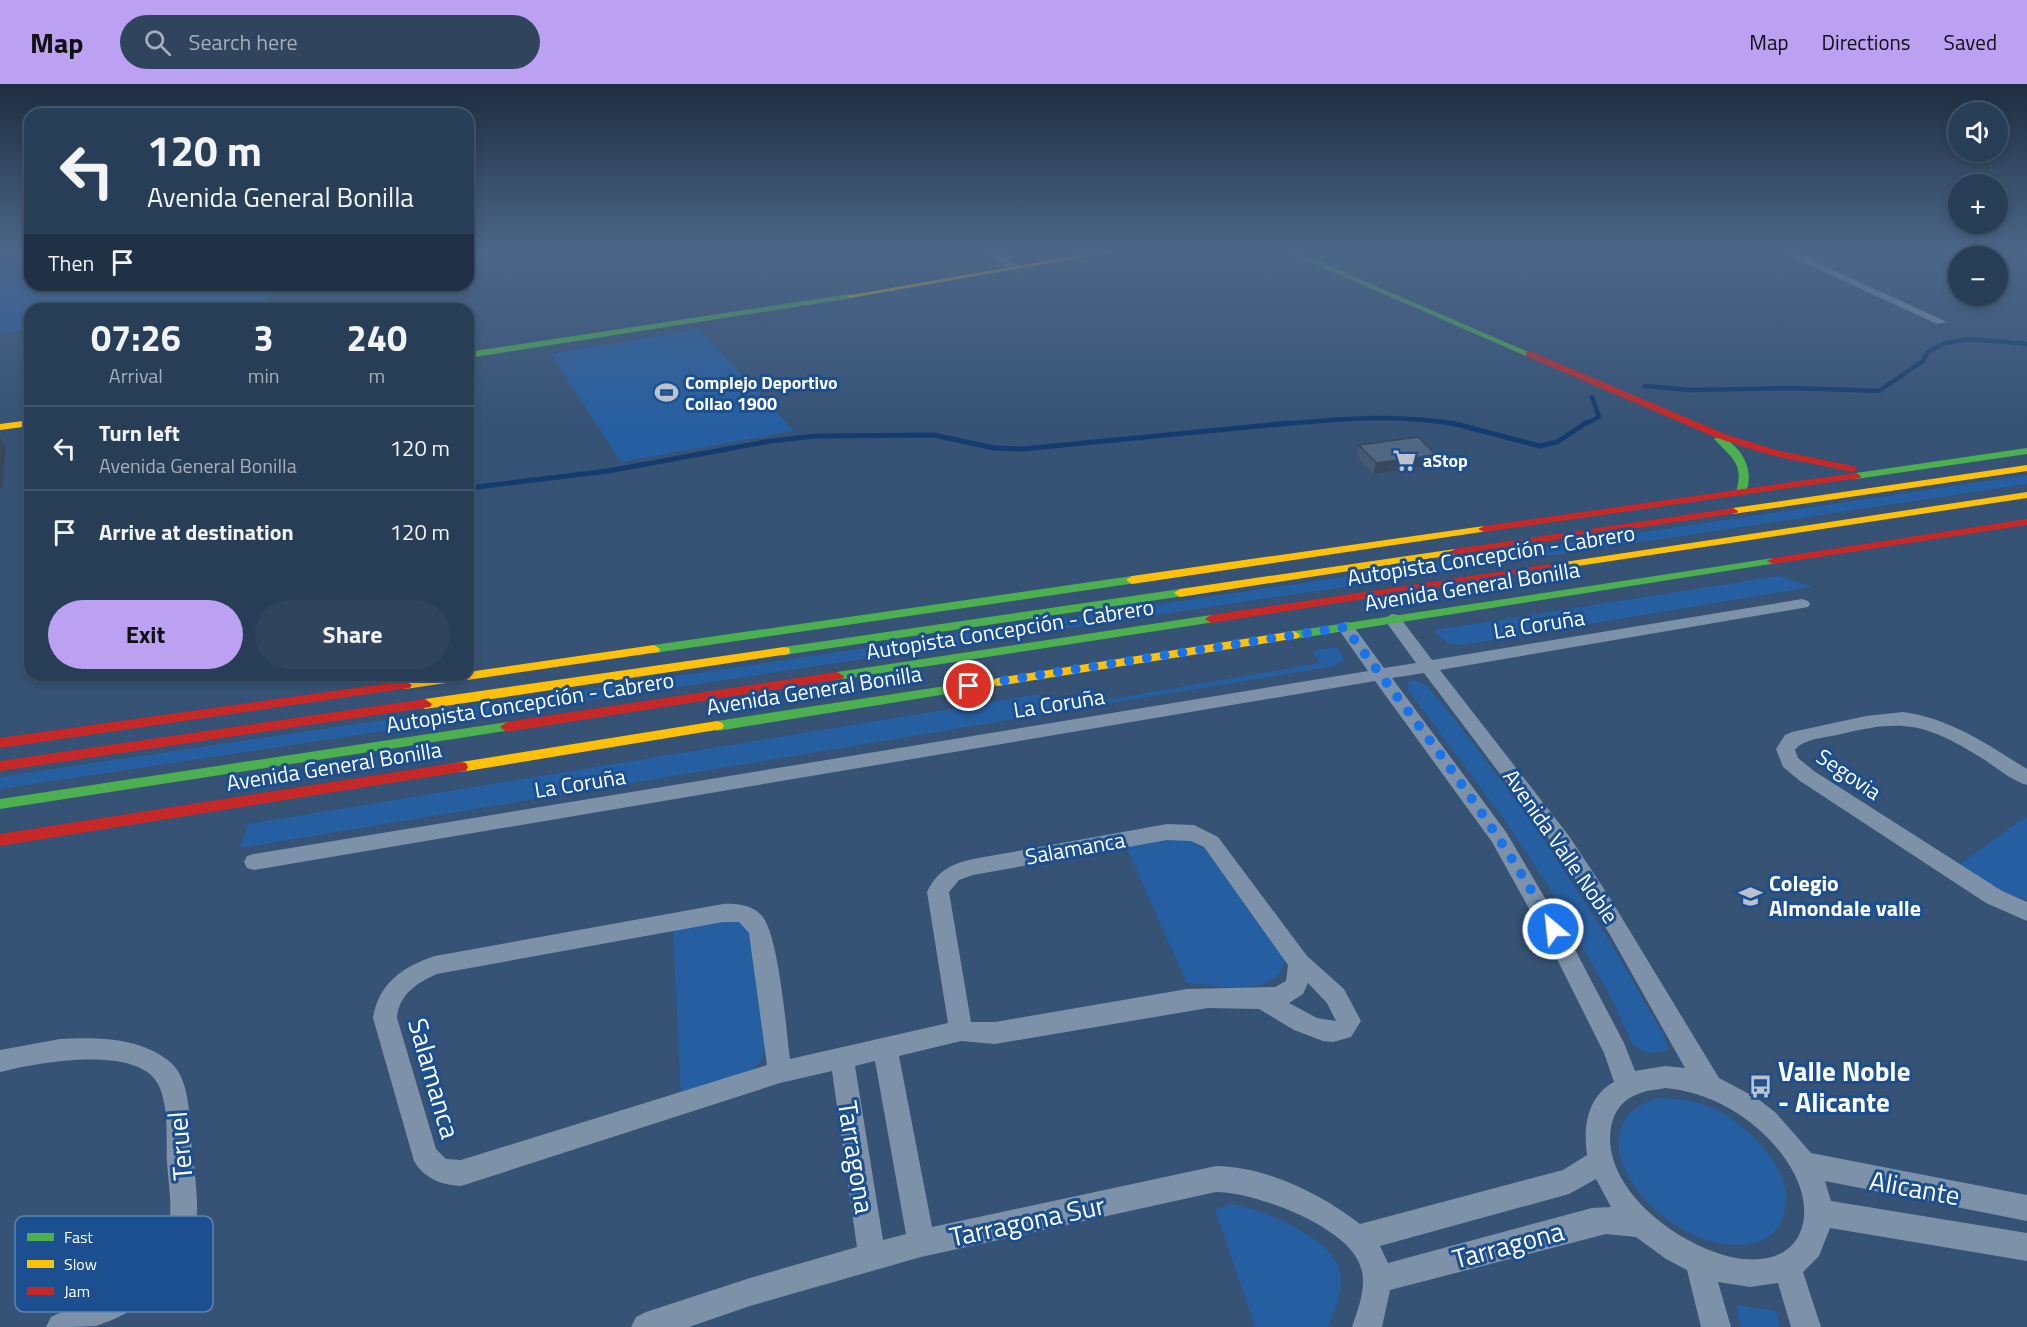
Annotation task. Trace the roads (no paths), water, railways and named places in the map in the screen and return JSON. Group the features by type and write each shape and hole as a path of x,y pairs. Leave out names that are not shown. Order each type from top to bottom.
{"main road":[{"path":"474,354 751,310"},
{"path":"1427,310 1698,427 1783,455 1880,472"},
{"path":"0,427 24,424"},
{"path":"1698,427 1728,446 1742,462 1747,477 1741,492"},
{"path":"474,674 2027,451"},
{"name":"Autopista Concepción - Cabrero","path":"0,766 2027,468"},
{"name":"Autopista Concepción - Cabrero","path":"0,804 2027,495"},
{"name":"Avenida General Bonilla","path":"0,840 1392,619 2027,522"},
{"path":"0,742 425,681"}],"street":[{"path":"1914,310 1941,322"},
{"name":"La Coruña","path":"254,862 1802,604"},
{"name":"Avenida Valle Noble","path":"1392,619 1537,807 1583,873 1629,947 1681,1042 1710,1086"},
{"name":"Avenida Valle Noble","path":"1345,627 1476,803 1532,890 1615,1051 1627,1084"},
{"name":"Segovia","path":"2027,778 1937,726 1910,718 1893,718 1799,737 1792,740 1785,749 1790,762 1807,776 1994,897 2027,912"},
{"name":"Salamanca","path":"961,1031 938,892 941,884 953,873 973,867 1167,831 1194,833 1216,848 1299,963 1320,979 1340,1004 1349,1021 1343,1030 1331,1031 1316,1027 1264,1000"},
{"name":"Salamanca","path":"780,1072 760,933 754,920 740,913 711,915 435,965 421,970 397,987 385,1008 385,1018 423,1152 429,1162 450,1173 474,1171 780,1072 885,1047 961,1031 978,1034 995,1033 1191,999 1264,1000 1284,994 1292,988 1300,972 1299,963"},
{"name":"Tarragona","path":"885,1047 921,1243"},
{"name":"Teruel","path":"0,1061 51,1050 128,1053 147,1059 162,1070 172,1085 176,1102 184,1216"},
{"name":"Tarragona","path":"842,1058 872,1256"},
{"name":"Avenida Valle Noble","path":"1665,1077 1687,1079 1710,1086 1739,1101 1773,1126 1803,1164 1815,1189 1818,1212 1815,1235 1805,1253 1787,1267 1744,1274 1699,1262 1666,1243 1642,1224 1619,1197 1601,1161 1596,1136 1599,1114 1610,1096 1627,1084 1645,1078 1665,1077"},
{"name":"Tarragona","path":"1358,1238 1562,1184 1581,1175 1601,1161"},
{"name":"Alicante","path":"1803,1164 2027,1208"},
{"name":"Tarragona Sur","path":"646,1327 750,1292 921,1243 1216,1179 1247,1182 1273,1190 1338,1223 1358,1238 1374,1263 1377,1280"},
{"name":"Alicante","path":"1818,1212 2027,1247"},
{"name":"Tarragona","path":"1377,1280 1592,1222 1606,1220 1642,1224"},
{"path":"1699,1262 1716,1327"},
{"path":"1787,1267 1806,1327"},
{"path":"1367,1327 1377,1280"},
{"name":"Teruel","path":"61,1327 92,1312"}],"waterway":[{"path":"1645,386 1690,390 1794,388 1879,391 1923,361 1928,352 1945,343 1971,339 2027,344"},
{"path":"1583,425 1599,417 1592,397"},
{"path":"1273,425 1390,418 1459,425"},
{"path":"474,487 608,471 771,441 815,436 934,435 994,448 1022,449 1289,423"},
{"path":"1452,423 1459,425"},
{"path":"1459,425 1540,446 1557,442 1586,423"}],"place":[{"name":"Complejo Deportivo Collao 1900","path":"667,392"},
{"name":"aStop","path":"1405,460"},
{"name":"Colegio Almondale valle","path":"1751,896"},
{"name":"Valle Noble - Alicante","path":"1760,1086"}]}
